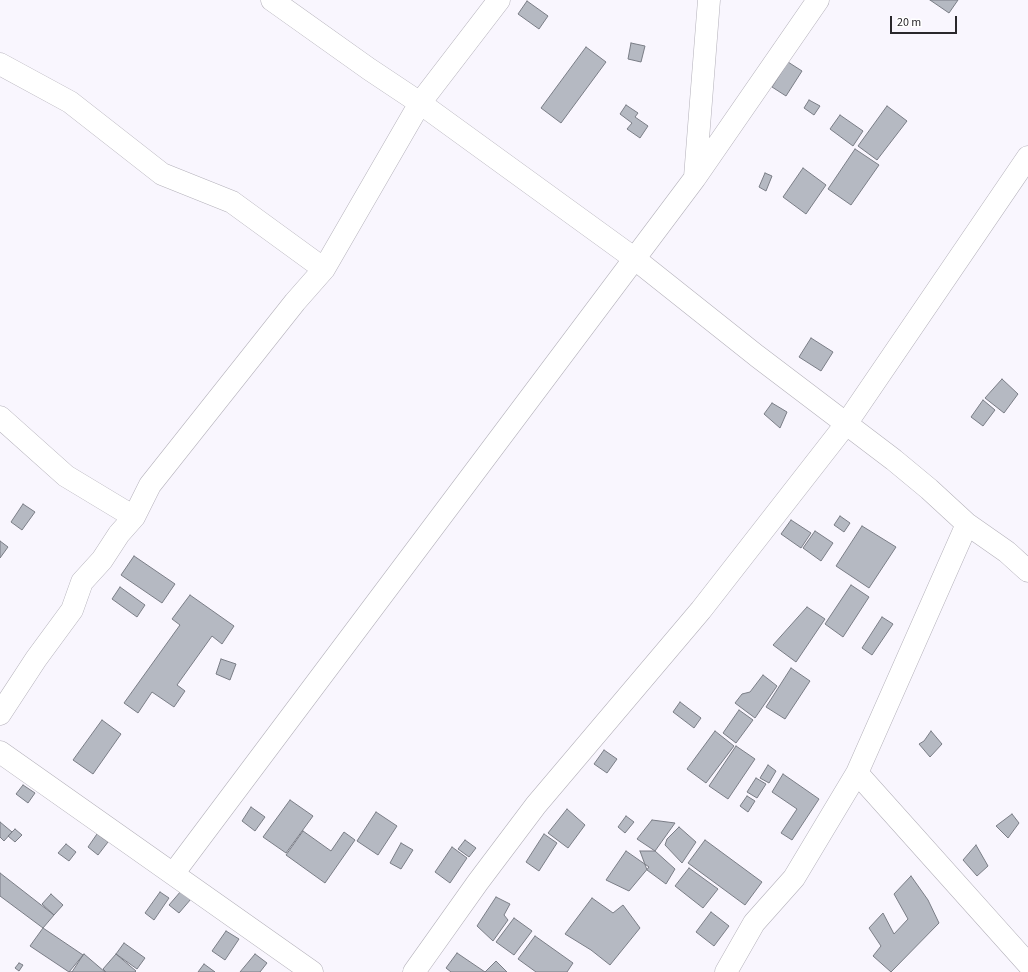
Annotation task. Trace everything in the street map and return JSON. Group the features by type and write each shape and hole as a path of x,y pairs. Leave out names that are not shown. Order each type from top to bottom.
{"street":[{"path":"272,0 368,69 420,103 635,259 757,356 900,465 967,524 1008,552 1028,571"},
{"path":"0,714 36,659 72,610 82,582 102,560 119,534 134,517 150,485 295,302 324,268 420,103 499,0"},
{"path":"695,178 709,0"},
{"path":"173,874 695,178 818,0"},
{"path":"0,64 70,102 162,174 232,202 324,268"},
{"path":"414,972 478,882 536,805 701,610 846,424 1028,157"},
{"path":"0,417 66,476 134,517"},
{"path":"726,972 754,923 794,878 857,773 967,524"},
{"path":"0,752 312,972"},
{"path":"857,773 1028,964"}],"building":[{"path":"930,0 958,0 949,13"},
{"path":"527,1 548,16 539,29 518,14"},
{"path":"631,43 645,46 641,62 628,59"},
{"path":"586,47 606,62 561,123 541,108"},
{"path":"788,62 802,71 786,96 772,87"},
{"path":"809,100 820,106 814,115 804,108"},
{"path":"626,105 638,113 635,117 648,126 640,138 627,129 632,123 620,114"},
{"path":"887,106 907,121 877,160 858,146"},
{"path":"840,115 863,131 853,146 830,129"},
{"path":"855,149 879,165 851,205 828,189"},
{"path":"803,168 826,185 806,214 783,197"},
{"path":"765,173 772,176 766,191 759,187"},
{"path":"811,338 833,352 821,371 799,357"},
{"path":"1002,379 1018,394 1004,413 985,398"},
{"path":"983,400 995,410 983,426 971,417"},
{"path":"772,403 787,412 780,428 764,414"},
{"path":"23,504 35,512 22,530 11,522"},
{"path":"840,516 850,523 844,532 834,525"},
{"path":"791,520 811,533 801,548 781,534"},
{"path":"862,526 896,547 869,588 836,566"},
{"path":"815,531 833,543 821,561 803,548"},
{"path":"0,541 8,547 0,558"},
{"path":"134,556 175,584 162,603 121,575"},
{"path":"851,585 869,597 843,637 825,624"},
{"path":"120,587 145,605 137,617 112,599"},
{"path":"190,595 234,626 222,644 212,636 177,685 185,691 174,707 152,692 138,713 124,703 180,625 172,619"},
{"path":"807,607 825,619 796,662 773,645"},
{"path":"882,617 893,624 872,655 862,648"},
{"path":"221,659 236,664 230,680 216,674"},
{"path":"791,668 810,681 785,719 766,707"},
{"path":"763,675 777,686 755,718 735,703 742,694 750,692"},
{"path":"680,702 701,718 694,728 673,712"},
{"path":"739,710 753,720 736,743 723,733"},
{"path":"102,720 121,734 93,774 73,760"},
{"path":"715,731 734,746 706,783 687,769"},
{"path":"931,731 942,744 930,757 919,744 924,741"},
{"path":"736,746 755,759 728,799 709,786"},
{"path":"604,750 617,759 607,773 594,764"},
{"path":"768,765 776,771 769,783 760,778"},
{"path":"783,774 819,799 792,840 781,833 797,809 772,792"},
{"path":"756,778 766,784 757,798 747,792"},
{"path":"23,785 35,793 28,803 16,794"},
{"path":"747,796 755,801 748,812 740,806"},
{"path":"290,800 313,816 286,853 263,837"},
{"path":"251,807 265,817 255,831 242,821"},
{"path":"567,809 585,825 568,848 548,833"},
{"path":"376,812 397,826 378,855 357,841"},
{"path":"1012,814 1019,823 1008,838 996,826"},
{"path":"626,816 634,822 625,833 618,827"},
{"path":"652,820 675,823 655,851 637,839"},
{"path":"0,822 12,832 4,841 0,837"},
{"path":"679,827 696,842 682,863 665,845 667,839"},
{"path":"15,829 22,835 15,842 8,836"},
{"path":"303,831 331,851 344,832 355,840 325,883 286,855"},
{"path":"97,834 108,842 98,855 88,847"},
{"path":"544,834 557,843 539,871 526,862"},
{"path":"465,840 476,848 469,857 458,849"},
{"path":"705,840 762,882 745,905 688,863"},
{"path":"401,843 413,850 401,869 390,863"},
{"path":"66,844 76,852 69,861 58,853"},
{"path":"976,845 988,866 977,876 963,860"},
{"path":"452,847 467,858 450,883 435,872"},
{"path":"626,851 649,867 629,891 606,880"},
{"path":"640,851 655,851 675,869 666,884 647,870"},
{"path":"689,868 718,889 703,908 675,886"},
{"path":"0,873 54,915 43,928 0,896"},
{"path":"911,876 928,900 939,923 891,972 873,956 881,946 869,928 883,913 894,934 908,919 894,894"},
{"path":"181,891 191,899 179,913 169,905"},
{"path":"160,892 169,898 154,920 145,913"},
{"path":"51,894 63,905 54,915 42,904"},
{"path":"496,897 510,904 504,915 508,920 493,941 477,926"},
{"path":"592,898 613,913 623,905 640,928 610,965 591,950 565,934"},
{"path":"711,912 729,926 714,946 696,932"},
{"path":"514,918 532,931 514,955 496,942"},
{"path":"43,928 83,955 72,972 69,972 30,946"},
{"path":"226,931 239,939 225,960 212,951"},
{"path":"535,936 573,963 567,972 536,972 518,959"},
{"path":"124,943 145,958 137,969 116,954"},
{"path":"457,953 485,972 451,972 446,968"},
{"path":"84,954 105,972 69,972"},
{"path":"116,954 136,971 106,972 103,969"},
{"path":"255,954 267,963 260,972 240,972"},
{"path":"496,961 507,972 485,972"},
{"path":"19,963 23,965 19,971 15,968"},
{"path":"204,964 215,972 198,972"}]}
